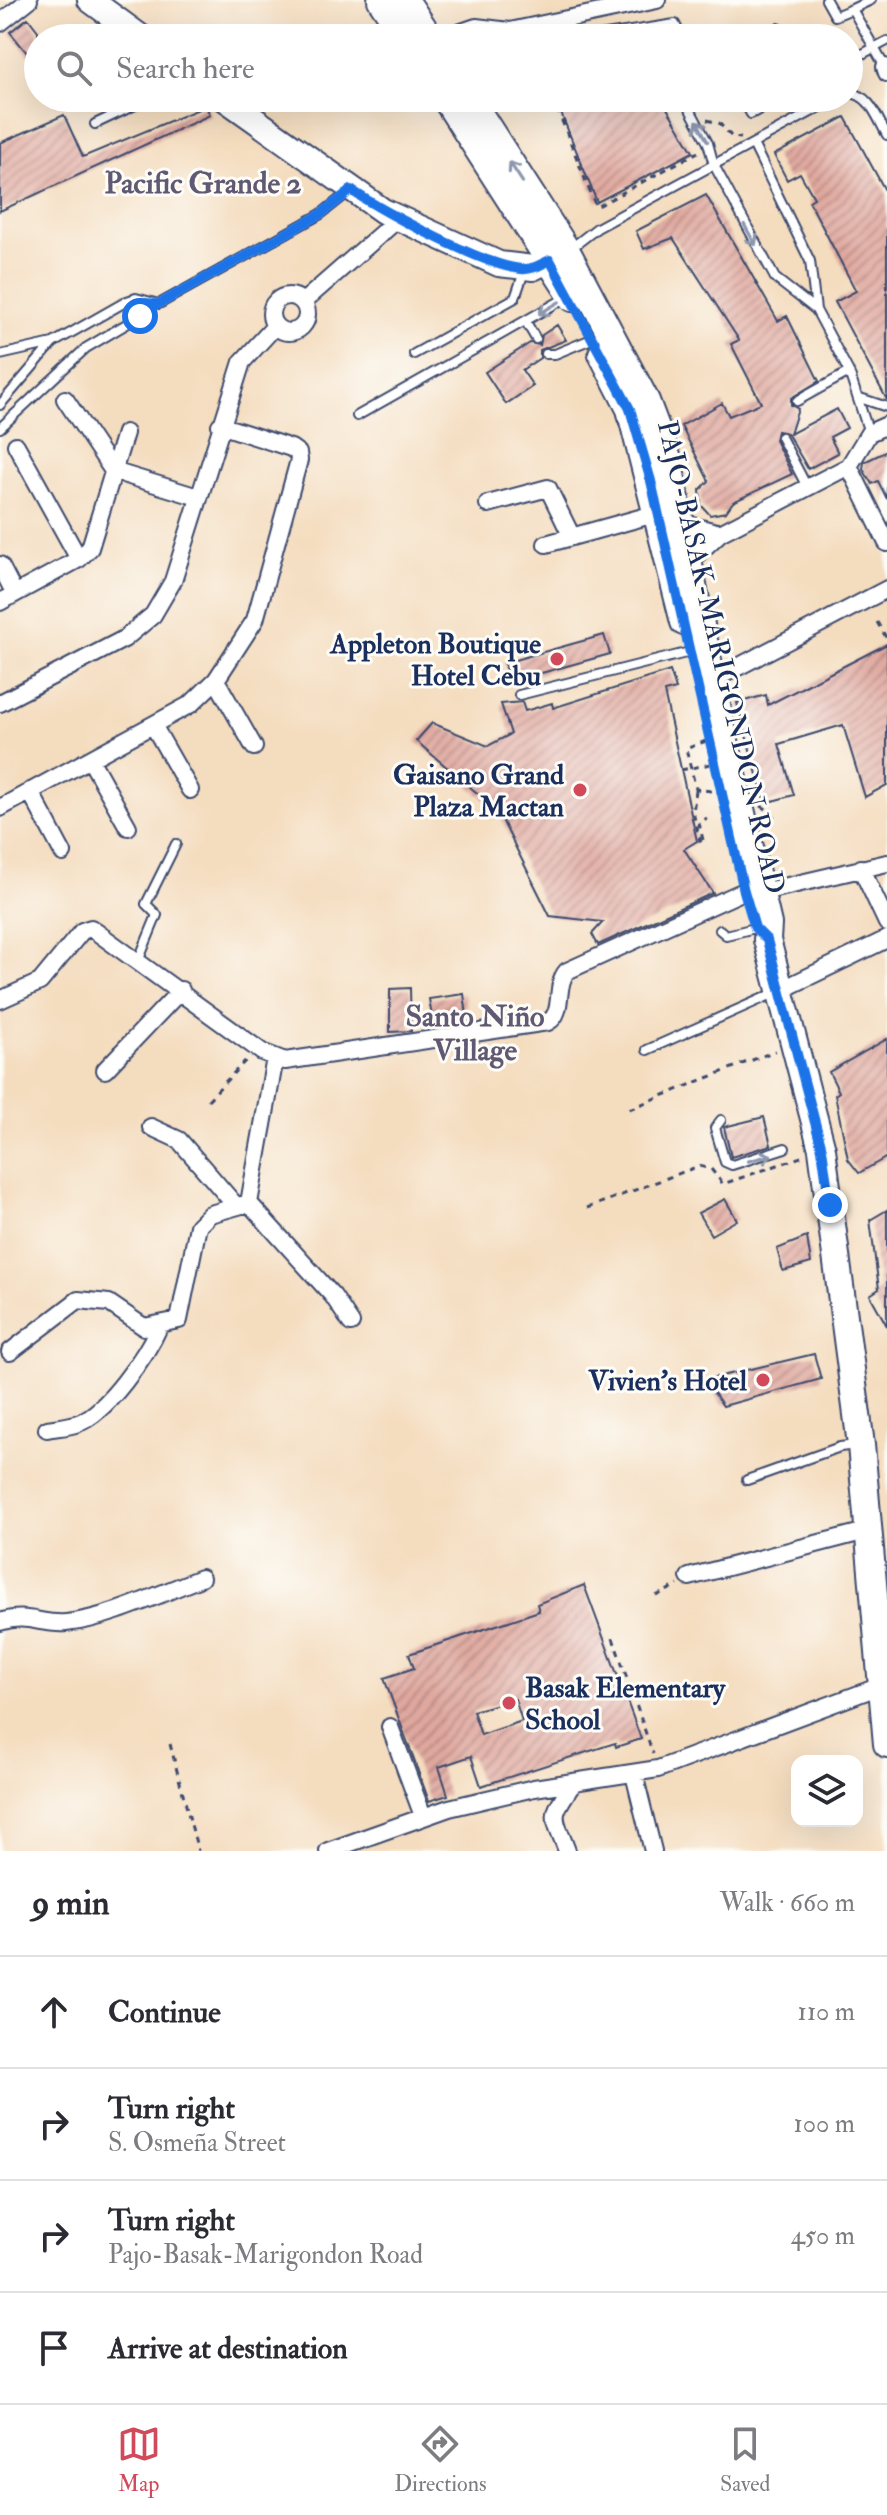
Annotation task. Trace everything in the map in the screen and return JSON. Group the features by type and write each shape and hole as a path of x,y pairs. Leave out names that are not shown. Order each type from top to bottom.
{"main road":[{"path":"381,0 397,24"},
{"path":"405,0 421,24"},
{"name":"PAJO-BASAK-MARIGONDON ROAD","path":"455,112 558,256"},
{"name":"PAJO-BASAK-MARIGONDON ROAD","path":"477,112 558,256 646,401 668,459 670,518 708,790 768,924 761,934 822,1149 882,1605 887,1732"},
{"name":"PAJO-BASAK-MARIGONDON ROAD","path":"579,290 594,338 630,409 689,562 753,892"}],"street":[{"path":"0,23 29,0"},
{"path":"90,0 123,24"},
{"path":"543,24 657,0"},
{"path":"243,112 391,215 499,264 525,269 558,256"},
{"path":"303,302 342,269 391,215"},
{"path":"294,296 303,302 308,314 303,326 292,332 275,326 271,310 277,300 294,296"},
{"path":"0,703 124,639 153,615 173,581 242,362 275,326"},
{"path":"65,399 113,471 198,497"},
{"path":"0,808 191,704 216,680 255,620 299,460 298,453 220,425"},
{"path":"689,562 720,533 849,466 869,433 887,425"},
{"path":"0,565 8,598 79,559 90,548 125,433"},
{"path":"16,445 79,559"},
{"path":"849,466 887,543"},
{"path":"488,504 548,488 572,537"},
{"path":"546,544 670,518 720,533"},
{"path":"713,680 887,589"},
{"path":"216,680 254,747"},
{"path":"153,725 190,790"},
{"path":"90,759 128,827"},
{"path":"30,791 63,853"},
{"path":"0,1000 40,982 82,931 91,928 139,959 269,1055 285,1061 548,1022 556,1014 560,978 567,971 753,892 887,863"},
{"path":"861,868 887,923"},
{"path":"779,991 887,939"},
{"path":"105,1070 181,990"},
{"path":"243,1204 269,1055"},
{"path":"151,1127 179,1140 333,1296 351,1323"},
{"path":"10,1352 78,1300 109,1303 144,1327 159,1327 179,1320 198,1226 210,1214 243,1204"},
{"path":"47,1429 79,1423 90,1416 142,1361 159,1327"},
{"path":"689,1577 870,1530"},
{"path":"0,1622 26,1616 64,1623 75,1621 201,1578"},
{"path":"328,1851 423,1816 534,1788 572,1785 658,1769 883,1685"},
{"path":"390,1727 423,1816"},
{"path":"634,1774 653,1851"},
{"path":"567,1851 553,1823 554,1813 572,1785"}],"lane":[{"path":"826,0 835,16 871,0"},
{"path":"852,9 860,24"},
{"path":"863,28 886,70"},
{"path":"863,54 887,41"},
{"path":"863,96 887,135"},
{"path":"95,124 120,112"},
{"path":"691,112 708,143 714,165 775,278 816,310"},
{"path":"558,256 597,228 812,112"},
{"path":"753,144 810,261 816,310 849,372 869,433"},
{"path":"0,355 53,343 136,298 145,303 159,304 321,214 351,190"},
{"path":"414,354 515,298 525,269"},
{"path":"357,416 579,290"},
{"path":"0,428 86,348 140,316 145,303"},
{"path":"526,322 536,339"},
{"path":"546,354 555,354 594,338"},
{"path":"0,405 53,343"},
{"path":"797,401 849,372"},
{"path":"860,398 887,407"},
{"path":"781,437 807,487"},
{"path":"519,695 690,652"},
{"path":"139,959 157,915 146,904 176,844"},
{"path":"720,930 726,935 761,934"},
{"path":"647,1050 779,991"},
{"path":"721,1120 715,1128 725,1162 732,1165 785,1148"},
{"path":"747,1480 840,1447 861,1445"}],"path":[{"path":"559,112 596,207 699,153 692,139"},
{"path":"704,120 719,123 732,137 756,135 764,139"},
{"path":"877,622 887,639"},
{"path":"681,770 705,757 708,790 693,812 700,841 703,840 699,823 707,818"},
{"path":"758,804 772,812 774,818"},
{"path":"629,1109 794,1043"},
{"path":"208,1100 251,1055 269,1055"},
{"path":"587,1208 699,1166 711,1169 723,1184 731,1183 822,1149"},
{"path":"656,1596 689,1577"},
{"path":"613,1638 658,1769"},
{"path":"170,1744 198,1851"}],"building":[{"path":"28,18 33,24 24,24 24,49 10,32"},
{"path":"192,112 209,112 210,115 0,211 0,143 64,115 83,157"},
{"path":"561,112 669,112 693,152 597,202"},
{"path":"845,117 887,194 887,400 835,302 856,291 809,201 814,198 800,173 787,180 774,155"},
{"path":"706,195 778,321 787,316 819,381 791,398 791,405 798,409 790,434 837,409 847,428 830,437 838,453 808,469 787,433 777,431 775,440 792,474 733,502 726,512 710,515 701,505 700,490 709,481 681,426 722,403 729,416 761,403 731,344 739,340 673,238 644,249 636,231"},
{"path":"557,325 566,340 540,350 540,358 522,370 533,386 506,404 485,372 530,343 540,345 542,335"},
{"path":"887,451 887,499 878,481 872,484 863,469 864,462"},
{"name":"Appleton Boutique Hotel Cebu","path":"604,635 610,654 509,682 504,663"},
{"path":"887,644 887,785 865,797 843,725 779,744 794,795 765,803 737,703 766,695 768,705"},
{"name":"Gaisano Grand Plaza Mactan","path":"670,671 676,689 664,692 697,841 684,849 713,893 598,945 592,934 603,922 550,916 497,810 416,741 432,723 488,746 511,734 501,704 522,702 525,711 552,703 553,708"},
{"path":"410,988 411,1031 390,1032 390,989"},
{"path":"464,994 468,1023 434,1028 429,999"},
{"path":"887,1039 887,1157 859,1173 848,1159 835,1095 839,1092 829,1072"},
{"path":"764,1117 771,1145 731,1157 724,1127"},
{"path":"725,1199 737,1220 711,1235 698,1213"},
{"path":"887,1210 887,1326 870,1295 879,1289 870,1220"},
{"path":"807,1237 811,1263 783,1271 777,1249"},
{"name":"Vivien's Hotel","path":"814,1354 821,1379 723,1406 705,1380"},
{"name":"Basak Elementary School","path":"584,1585 641,1739 616,1747 615,1743 481,1786 471,1756 439,1767 448,1795 429,1801 384,1678 414,1668 409,1654 539,1611 537,1604","holes":["515,1699 522,1721 481,1735 473,1711"]}],"place":[{"name":"Appleton Boutique Hotel Cebu","path":"557,659"},
{"name":"Gaisano Grand Plaza Mactan","path":"580,790"},
{"name":"Vivien's Hotel","path":"763,1380"},
{"name":"Basak Elementary School","path":"509,1703"}],"district":[{"name":"Pacific Grande 2","path":"203,183"},
{"name":"Santo Niño Village","path":"475,1033"}],"route":[{"path":"140,316 145,303 159,304 296,229 351,190 383,211 499,264 525,269 550,260 571,294 630,409 651,481 744,891 755,928 767,940 822,1149 830,1205"}]}
